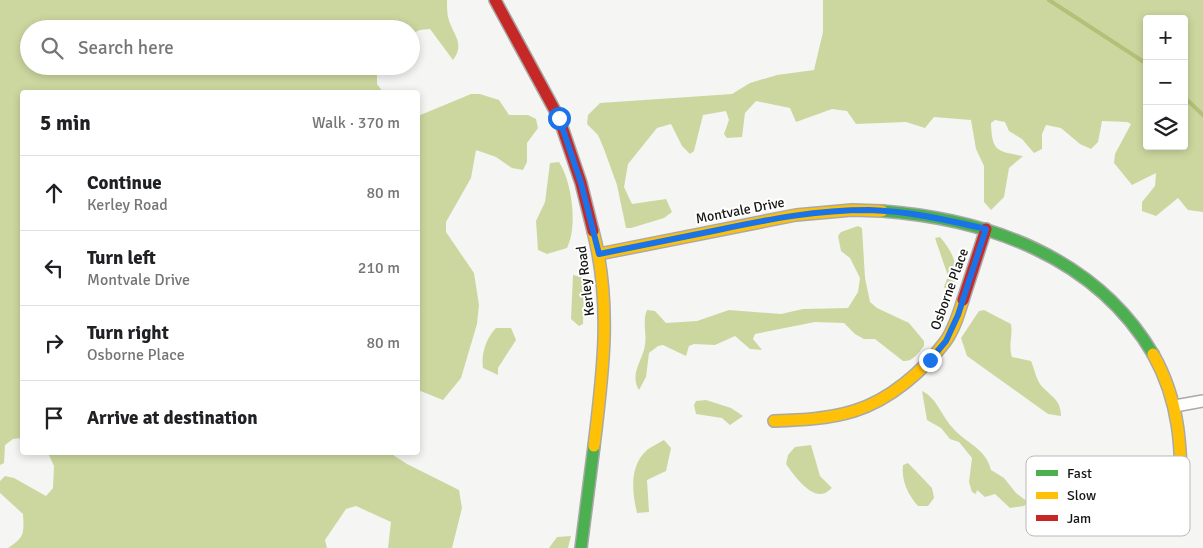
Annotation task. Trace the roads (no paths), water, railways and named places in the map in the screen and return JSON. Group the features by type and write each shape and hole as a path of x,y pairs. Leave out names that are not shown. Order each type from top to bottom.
{"street":[{"name":"Kerley Road","path":"495,0 559,118 581,183 599,254 605,314 604,348 581,548"},
{"name":"Montvale Drive","path":"599,254 782,216 841,211 871,210 908,213 986,229 1036,248 1060,260 1084,276 1105,294 1138,331 1153,354 1175,406 1180,456"},
{"name":"Osborne Place","path":"774,421 812,420 856,412 896,390 913,377 946,341 958,315 986,229"},
{"path":"1175,406 1203,401"}],"waterway":[{"path":"1049,0 1143,61"},
{"path":"1188,101 1203,115"}]}
